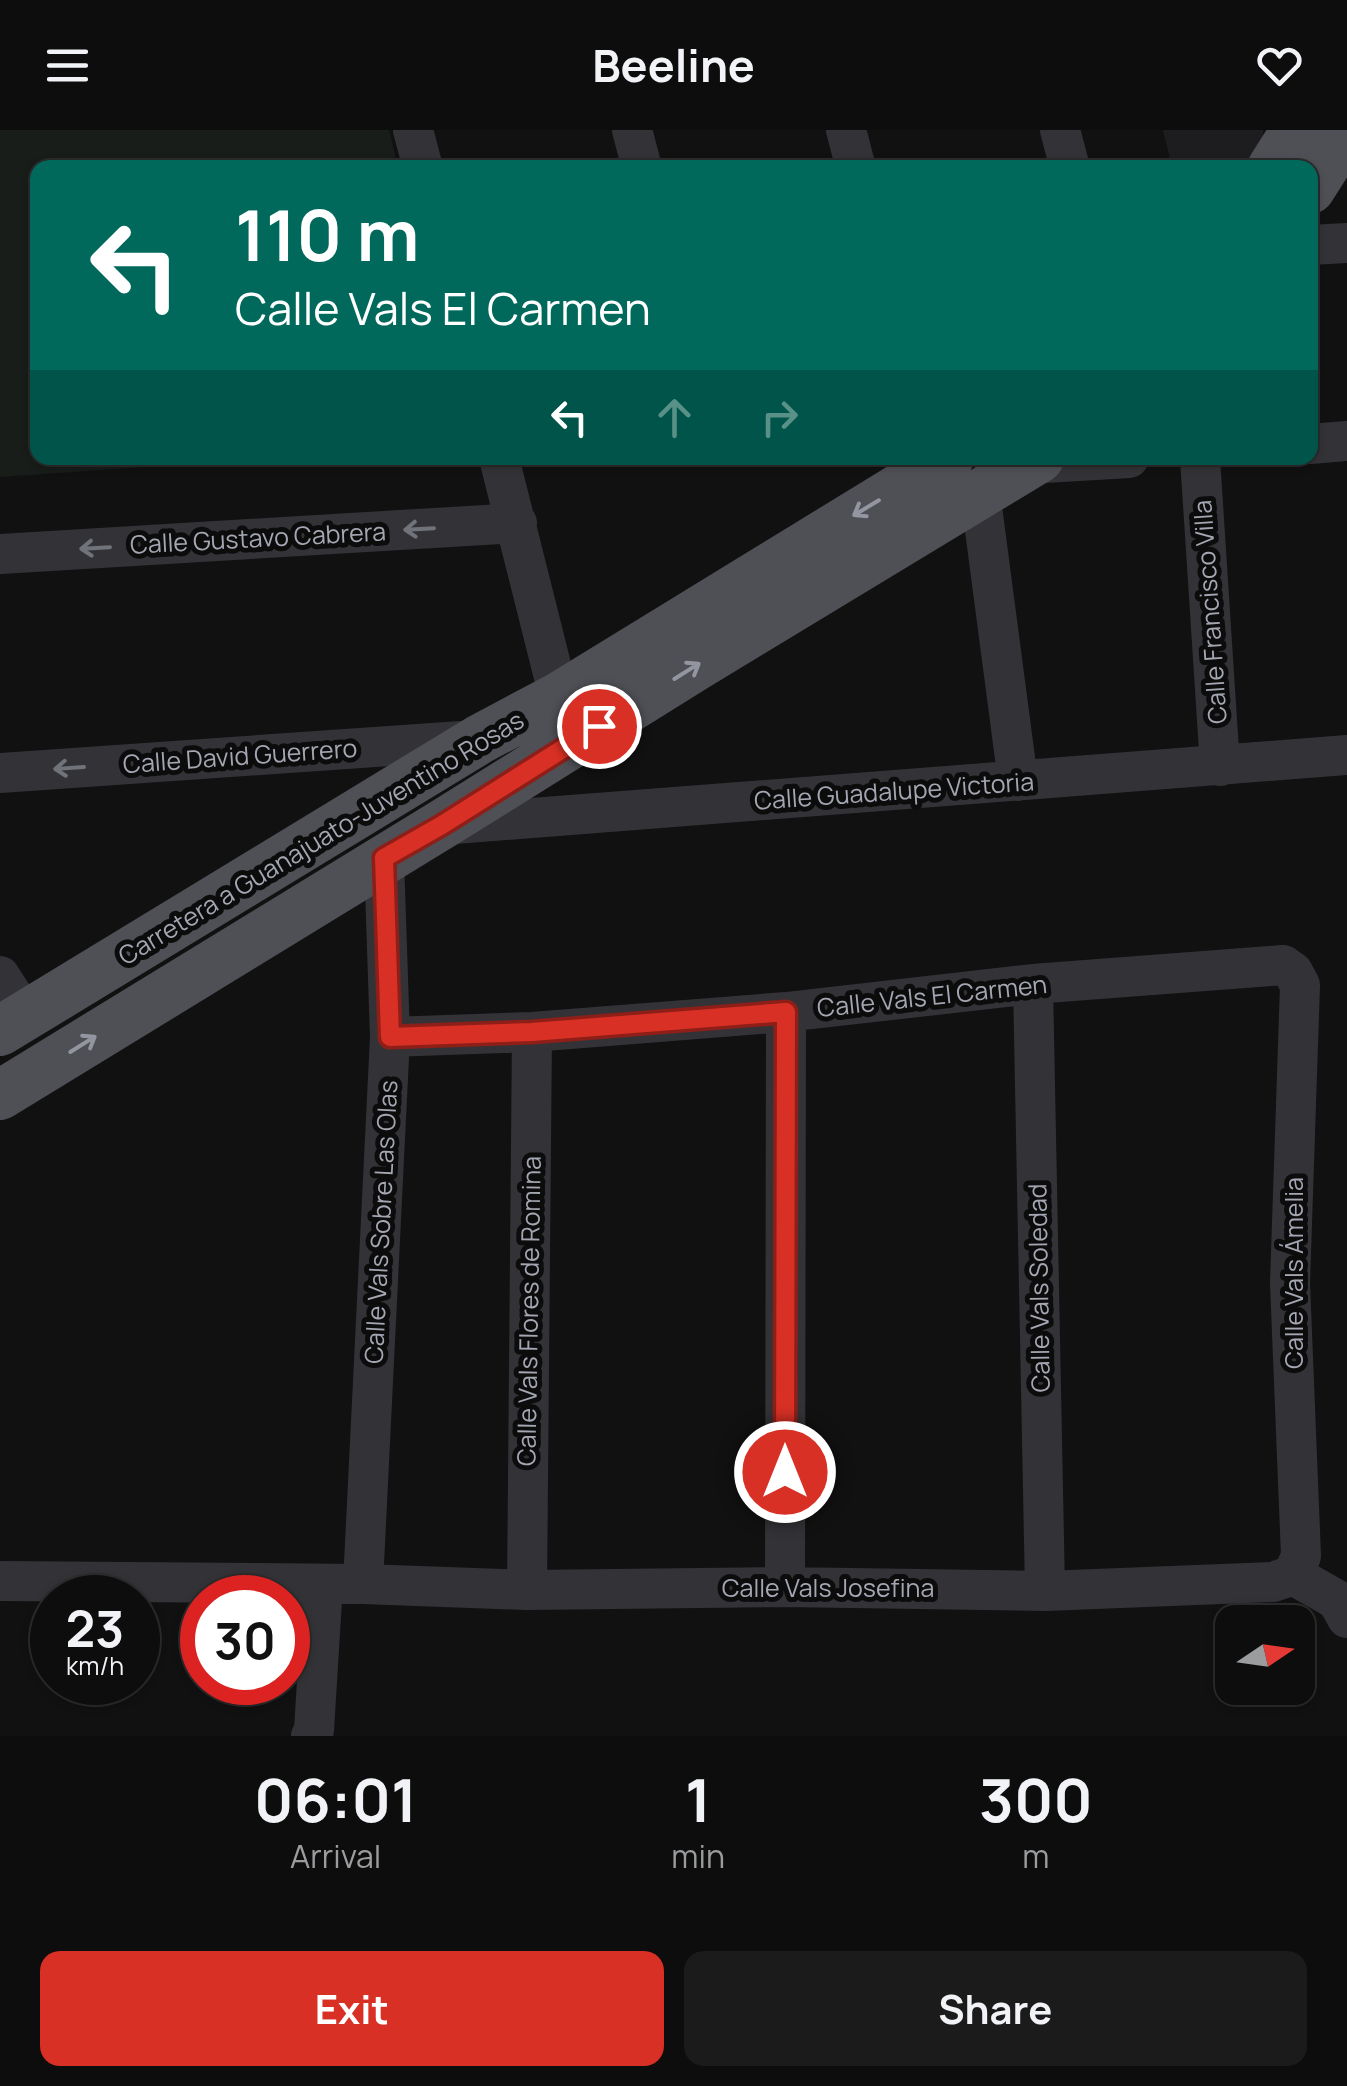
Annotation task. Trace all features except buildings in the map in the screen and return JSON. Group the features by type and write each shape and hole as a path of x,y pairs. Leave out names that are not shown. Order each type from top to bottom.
{"main road":[{"path":"1277,160 1296,130"},
{"path":"1318,176 1347,131"},
{"name":"Carretera a Guanajuato-Juventino Rosas","path":"8,1007 480,739 965,474 1013,465"},
{"name":"Carretera a Guanajuato-Juventino Rosas","path":"0,1095 694,667 965,474"}],"street":[{"path":"413,130 421,160"},
{"path":"632,130 640,160"},
{"path":"846,130 854,160"},
{"path":"1060,130 1068,160"},
{"path":"1318,245 1347,243"},
{"path":"1318,443 1347,441"},
{"path":"502,465 558,696"},
{"name":"Calle Francisco Villa","path":"1200,465 1220,766"},
{"path":"965,474 1018,781"},
{"name":"Calle Gustavo Cabrera","path":"0,554 516,523"},
{"name":"Calle David Guerrero","path":"0,773 480,739"},
{"name":"Calle Guadalupe Victoria","path":"442,825 1347,755"},
{"name":"Calle Vals Sobre Las Olas","path":"314,1734 343,1584 390,1037 384,858"},
{"name":"Calle Vals El Carmen","path":"390,1037 532,1032 786,1012 1033,984 1283,965 1293,972"},
{"name":"Calle Vals Ámelia","path":"1293,972 1300,985 1290,1283 1300,1556 1293,1575"},
{"name":"Calle Vals Soledad","path":"1033,984 1044,1591"},
{"path":"785,1587 786,1012"},
{"name":"Calle Vals Flores de Romina","path":"527,1590 532,1032"},
{"path":"1293,1575 1337,1600 1347,1618"},
{"name":"Calle Vals Josefina","path":"0,1581 527,1590 785,1587 1044,1591 1274,1582 1293,1575"}],"shaded area":[{"path":"0,130 389,130 396,160 30,160 30,465 172,465 0,477"},
{"path":"1163,130 1263,130 1264,145 1252,160 1170,160"}],"route":[{"path":"599,726 384,858 390,1037 532,1032 786,1012 785,1472"}]}
